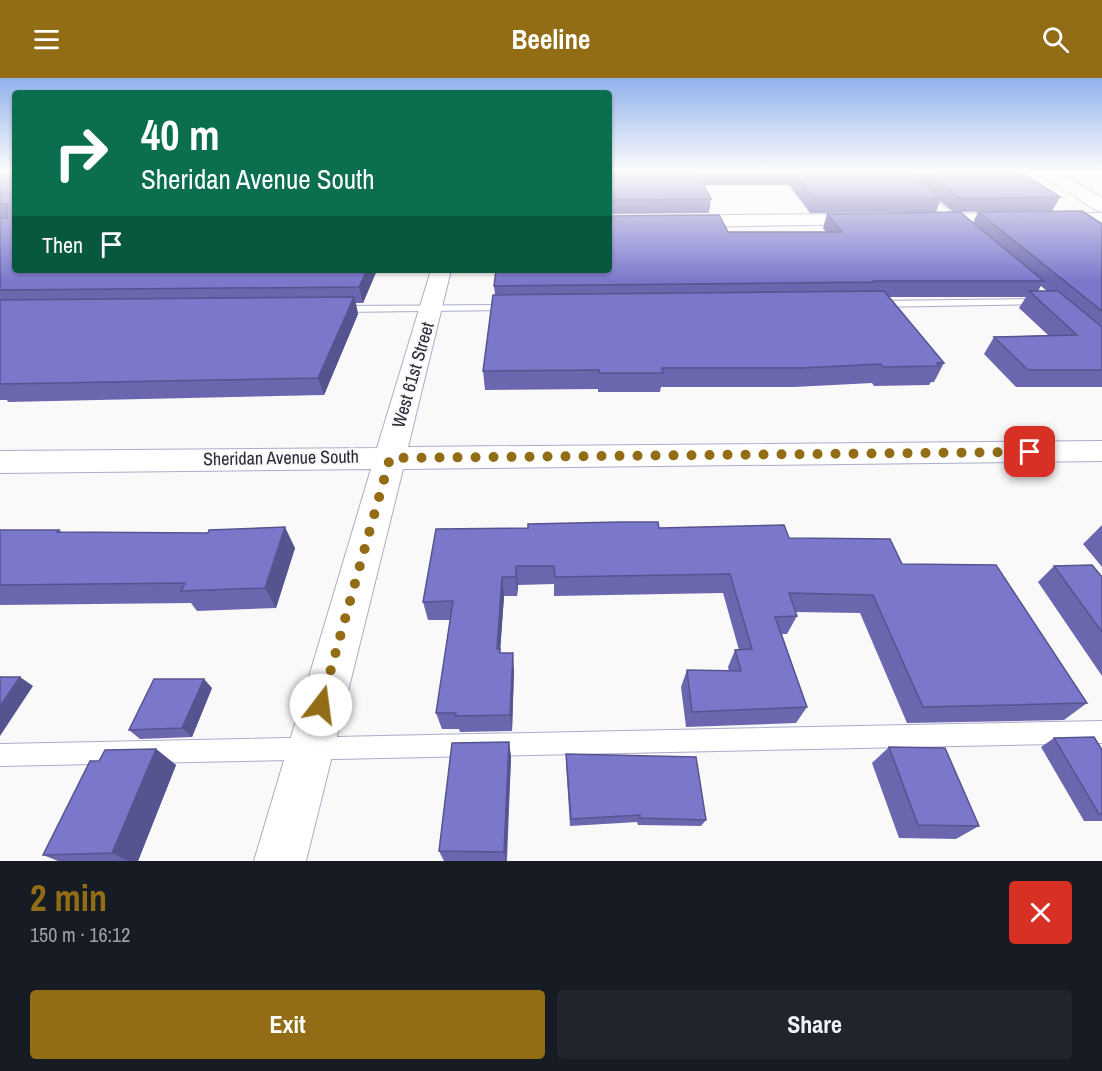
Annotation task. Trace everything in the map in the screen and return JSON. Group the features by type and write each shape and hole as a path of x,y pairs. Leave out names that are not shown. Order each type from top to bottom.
{"street":[{"path":"906,220 1102,218"},
{"path":"612,222 882,220"},
{"name":"West 61st Street","path":"280,861 440,273"},
{"name":"Sheridan Avenue South","path":"0,462 1102,452"}],"lane":[{"path":"939,208 971,235"},
{"path":"861,304 1050,302 1041,294"},
{"path":"329,309 520,308"},
{"path":"0,755 1102,732"}],"building":[{"path":"7,208 12,208 12,273 366,273 359,287 0,290 0,218 7,218"},
{"path":"1082,211 1102,224 1102,311 978,212"},
{"path":"960,212 1044,281 494,286 496,273 612,273 612,216 719,215 728,232 842,232 827,214"},
{"path":"884,291 944,363 937,363 939,366 883,367 881,364 801,368 662,368 663,373 599,373 599,370 483,371 493,295"},
{"path":"1029,291 1058,291 1102,327 1102,370 1028,370 994,337 1077,335"},
{"path":"354,297 318,378 0,384 0,300"},
{"path":"658,522 659,528 784,525 789,538 890,539 902,564 996,565 1087,703 923,707 873,595 789,593 797,616 775,617 807,707 692,712 687,670 741,671 735,650 752,649 730,574 555,577 554,566 516,566 516,577 502,577 497,649 500,649 500,653 513,653 510,715 455,716 456,713 436,713 453,601 423,602 436,529 528,528 528,524"},
{"path":"285,527 265,588 181,591 185,583 0,585 0,530 208,533 209,530"},
{"path":"1092,565 1102,577 1102,632 1054,566"},
{"path":"0,677 20,677 0,706"},
{"path":"154,679 204,679 182,728 129,730"},
{"path":"1094,737 1102,750 1102,814 1099,814 1054,738"},
{"path":"509,742 504,852 439,851 452,743"},
{"path":"889,747 945,748 979,826 918,825"},
{"path":"156,749 112,853 43,855 90,761 99,761 105,750"},
{"path":"566,754 696,757 706,820 640,818 640,815 571,819"}],"route":[{"path":"321,705 390,458 1030,452"}]}
